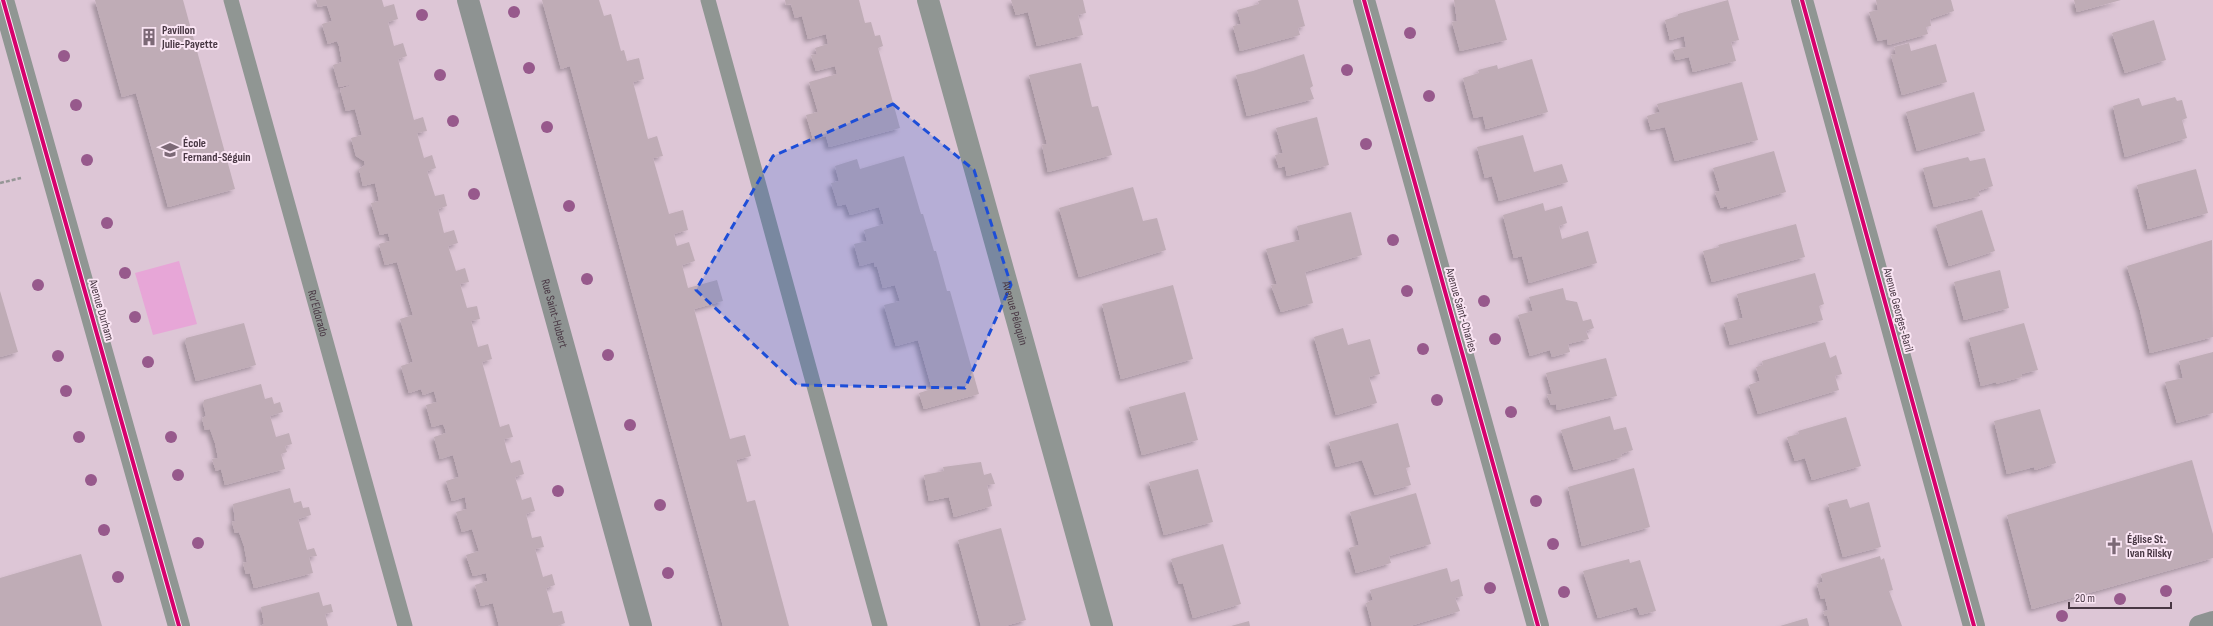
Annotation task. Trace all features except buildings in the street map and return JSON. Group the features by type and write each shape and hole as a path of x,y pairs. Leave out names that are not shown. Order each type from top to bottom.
{"main road":[{"name":"Rue Saint-Hubert","path":"468,0 641,626"},
{"path":"2200,626 2213,622"}],"street":[{"name":"Avenue Durham","path":"3,0 179,626"},
{"name":"Avenue Péloquin","path":"928,0 1102,626"},
{"name":"Avenue Saint-Charles","path":"1364,0 1538,626"},
{"name":"Avenue Georges-Baril","path":"1802,0 1974,626"}],"lane":[{"name":"Ru’Eldorado","path":"232,0 405,626"},
{"path":"708,0 880,626"}],"path":[{"path":"0,183 20,178"}],"highlighted area":[{"path":"893,104 974,170 1011,285 965,388 797,385 696,290 773,156"}],"shaded area":[{"path":"179,261 197,324 153,335 135,273"}],"cycle path":[{"path":"3,0 179,626"},
{"path":"1364,0 1538,626"},
{"path":"1802,0 1974,626"}],"place":[{"name":"Pavillon Julie-Payette","path":"149,37"},
{"name":"École Fernand-Séguin","path":"170,150"},
{"name":"Église St. Ivan Rilsky","path":"2114,546"}]}
